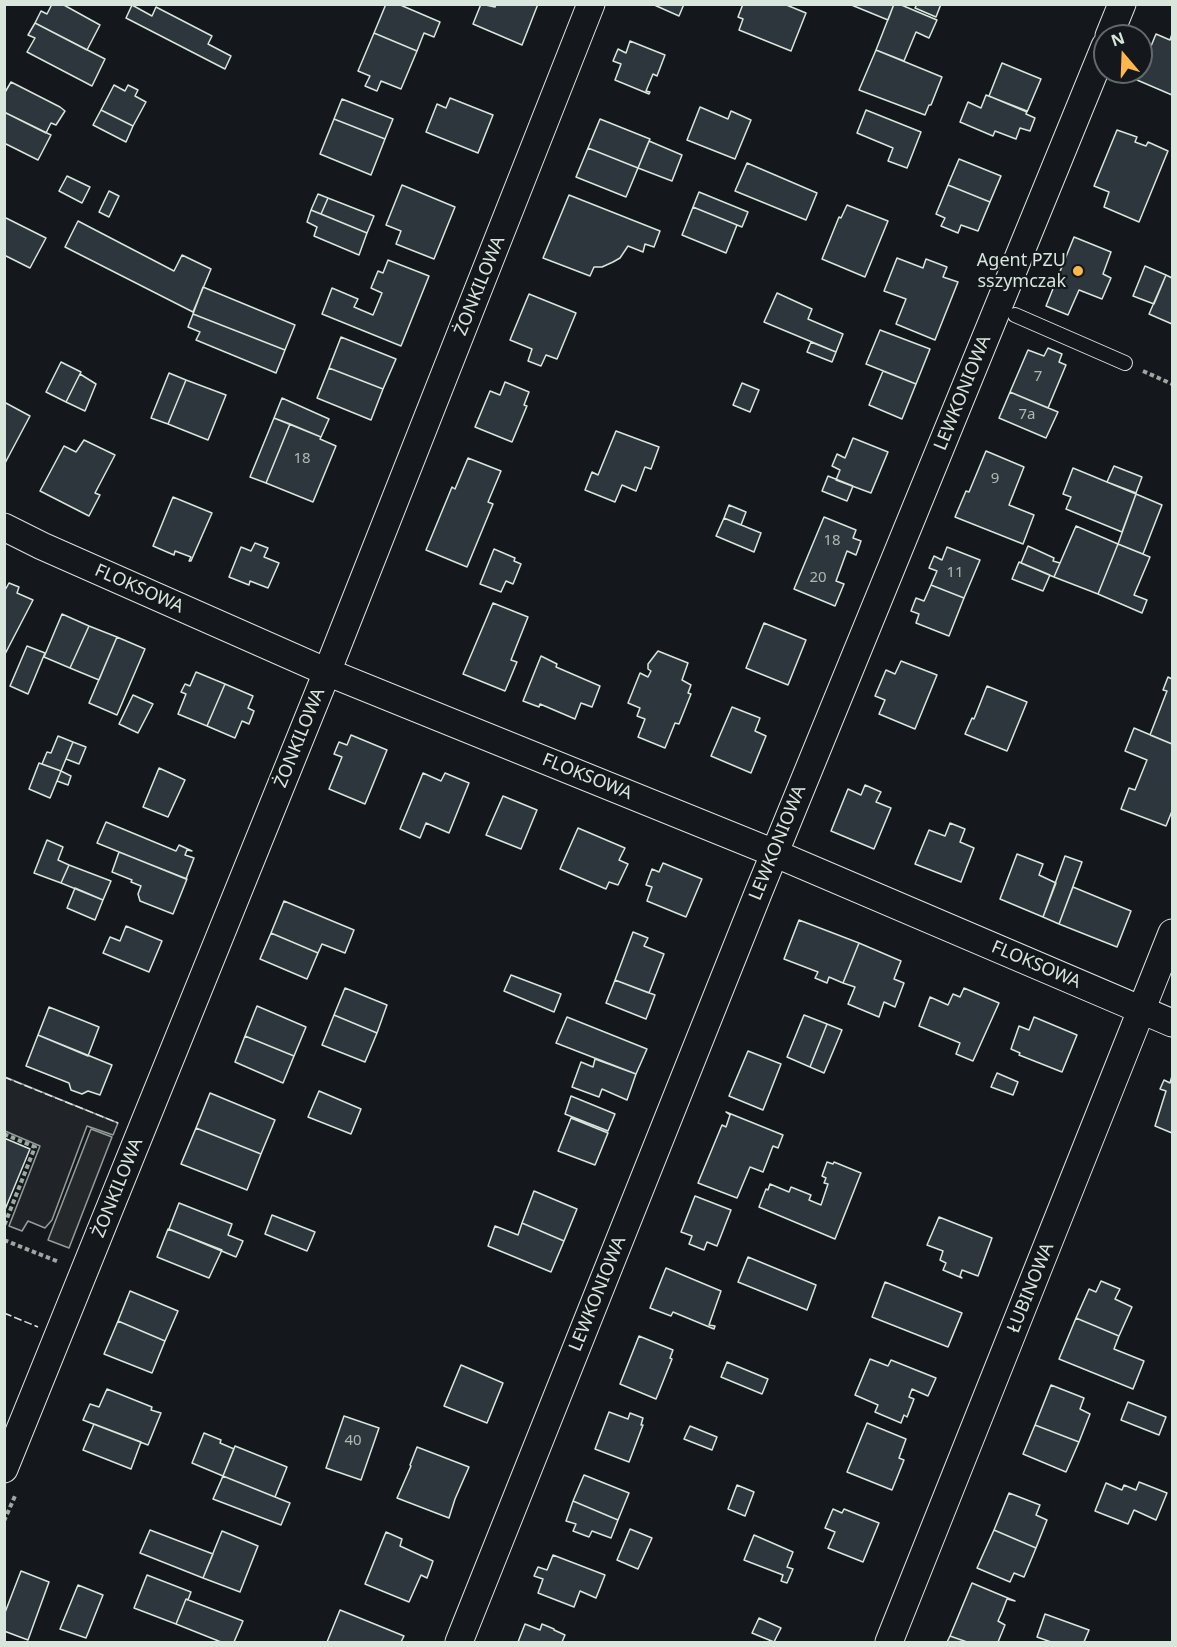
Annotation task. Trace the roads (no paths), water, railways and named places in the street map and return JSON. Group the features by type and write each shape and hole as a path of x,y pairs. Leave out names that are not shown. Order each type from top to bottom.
{"street":[{"name":"ŻONKILOWA","path":"11,1479 591,4"},
{"path":"1114,24 1122,4"},
{"name":"LEWKONIOWA","path":"459,1642 774,853 1093,75"},
{"name":"FLOKSOWA","path":"4,527 327,672 774,853 1173,1023"},
{"name":"ŁUBINOWA","path":"890,1642 1173,933"}],"lane":[{"path":"1015,315 1125,363"}],"place":[{"name":"Agent PZU sszymczak","path":"1078,271"}]}
